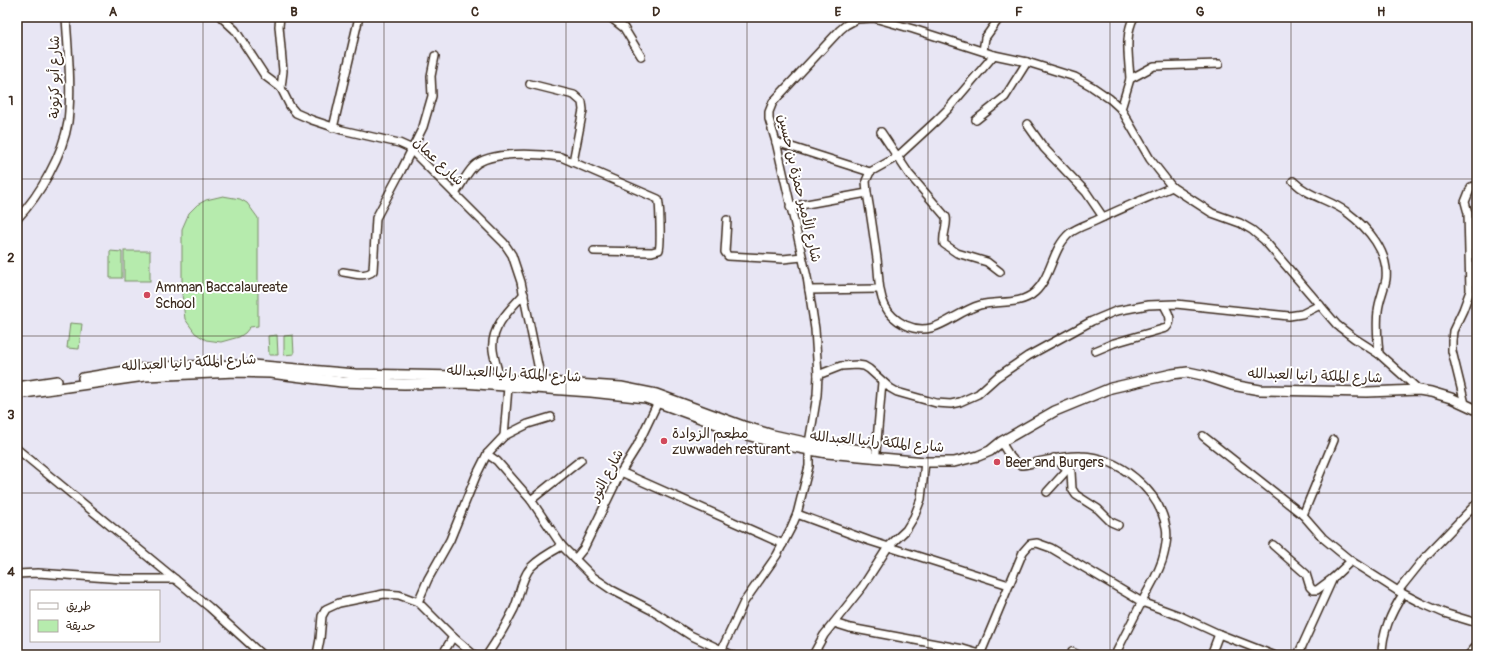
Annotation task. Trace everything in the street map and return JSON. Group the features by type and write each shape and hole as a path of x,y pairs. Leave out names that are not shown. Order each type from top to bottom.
{"main road":[{"name":"شارع الملكة رانيا العبدالله","path":"17,387 138,369 208,365 269,366 376,376 458,376 622,387 643,390 663,396 743,426 827,453 926,462 964,460 990,451 999,443 1055,411 1111,388 1172,374 1188,372 1232,385 1260,390 1367,392 1419,390 1441,394 1477,410"},
{"name":"شارع الملكة رانيا العبدالله","path":"17,394 145,376 236,372 270,373 356,383 463,383 590,392 646,398 747,435 783,445 926,457 944,457 955,456 999,443"},
{"path":"1470,655 1477,647"}],"street":[{"name":"شارع أبو كرتونة","path":"17,219 34,198 45,180 58,153 67,125 69,86 66,17"},
{"name":"شارع عمان","path":"221,17 235,30 265,76 281,88 295,112 333,128 399,143 412,150 504,242 512,255 524,294 540,382"},
{"path":"280,17 283,71 281,88"},
{"path":"333,128 359,17"},
{"path":"610,17 624,28 640,56"},
{"path":"983,51 987,34 1000,17"},
{"path":"1121,109 1130,79 1128,35 1129,28 1134,17"},
{"name":"شارع الأمير حمزة بن حسين","path":"721,651 744,602 777,555 797,514 809,466 809,446 817,394 818,375 815,329 809,290 776,142 769,120 769,112 773,102 840,30 857,19 874,18 994,55 1027,62 1075,77 1091,86 1110,99 1121,109 1150,159 1172,187 1212,213 1240,223 1252,230 1268,245 1337,325 1379,354 1419,390"},
{"path":"994,55 948,109 897,157 870,172 866,181 877,258 879,289 885,307 896,319 911,328 933,328 966,310 980,305 1012,301 1029,297 1036,291 1043,281 1057,251 1067,236 1075,230 1172,187"},
{"path":"343,272 364,275 373,271 376,218 423,127 431,100 431,76 435,56"},
{"path":"976,120 1005,97 1027,62"},
{"path":"1130,79 1154,66 1219,64"},
{"path":"530,84 574,95 582,102 583,110 573,162"},
{"path":"1027,124 1044,148 1086,192 1103,217"},
{"path":"881,132 920,188 946,217 947,223 943,237 944,244 957,253 987,262 1000,272"},
{"path":"776,142 870,172"},
{"path":"455,194 475,165 484,159 494,156 546,155 562,157 656,197 660,201 659,218 661,238 659,250 652,252 594,251"},
{"path":"1293,181 1305,191 1334,204 1347,212 1368,232 1381,252 1386,268 1386,280 1377,322 1379,354"},
{"path":"1465,404 1452,351 1452,331 1463,310 1470,291 1468,213 1465,199 1471,187 1477,187"},
{"path":"790,207 867,193"},
{"path":"727,220 725,252 728,256 783,259 802,257"},
{"path":"809,290 879,289"},
{"path":"499,375 493,350 494,338 503,317 524,294"},
{"path":"818,375 841,366 864,366 870,369 890,388 909,396 944,404 960,402 978,394 997,377 1028,356 1092,321 1116,311 1148,305 1189,305 1289,316 1302,314 1320,305"},
{"path":"1095,351 1114,343 1166,328 1170,324 1170,320 1164,305"},
{"path":"876,452 882,382"},
{"path":"504,436 508,387"},
{"name":"شارع النور","path":"575,559 584,548 621,472 636,448 658,402"},
{"path":"418,602 428,579 450,540 476,476 487,454 504,436 528,424 551,417"},
{"path":"1204,436 1303,515 1323,538 1351,561 1401,592 1444,613 1477,623"},
{"path":"1303,515 1334,440"},
{"path":"999,443 1018,464 1029,464 1054,458 1082,456 1106,460 1140,482 1158,507 1166,526 1167,538 1163,559 1115,655"},
{"path":"17,449 229,624 262,655"},
{"path":"487,454 498,461 531,500 562,546 593,577 612,590 651,610 690,635 732,655"},
{"path":"1054,458 1071,474 1072,486 1076,495 1098,509 1114,524 1118,525"},
{"path":"531,500 581,460"},
{"path":"813,655 824,634 863,586 888,547 906,530 919,507 926,462"},
{"path":"1047,492 1068,470"},
{"path":"621,472 783,544"},
{"path":"1382,655 1386,628 1401,592 1426,556 1477,503"},
{"path":"797,514 870,541 1010,585"},
{"path":"834,623 850,628 963,649 980,655 1026,547 1030,544 1037,543 1068,557 1142,602 1180,616 1219,634 1273,655"},
{"path":"487,655 502,632 514,608 526,574 542,558 562,546"},
{"path":"1273,546 1306,574 1310,587 1313,590 1317,590 1333,578 1351,561"},
{"path":"17,574 38,573 123,579 175,579"},
{"path":"1298,655 1333,578"},
{"path":"317,655 322,616 326,609 340,603 384,594 399,595 418,602 453,637 474,655"},
{"path":"1211,655 1219,634"},
{"path":"442,655 453,637"}],"green space":[{"path":"223,196 240,199 247,203 258,218 258,326 250,327 239,337 221,342 206,340 195,333 185,319 182,294 182,229 189,213 197,205 206,200"},
{"path":"110,251 122,252 122,278 110,278"},
{"path":"124,251 150,251 150,281 124,281"},
{"path":"70,323 82,324 79,349 67,348"},
{"path":"277,335 278,355 269,355 268,336"},
{"path":"293,335 294,354 284,355 284,336"}],"place":[{"name":"Amman Baccalaureate School","path":"147,295"},
{"name":"مطعم الزوادة zuwwadeh resturant","path":"664,441"},
{"name":"Beer and Burgers","path":"997,462"}]}
